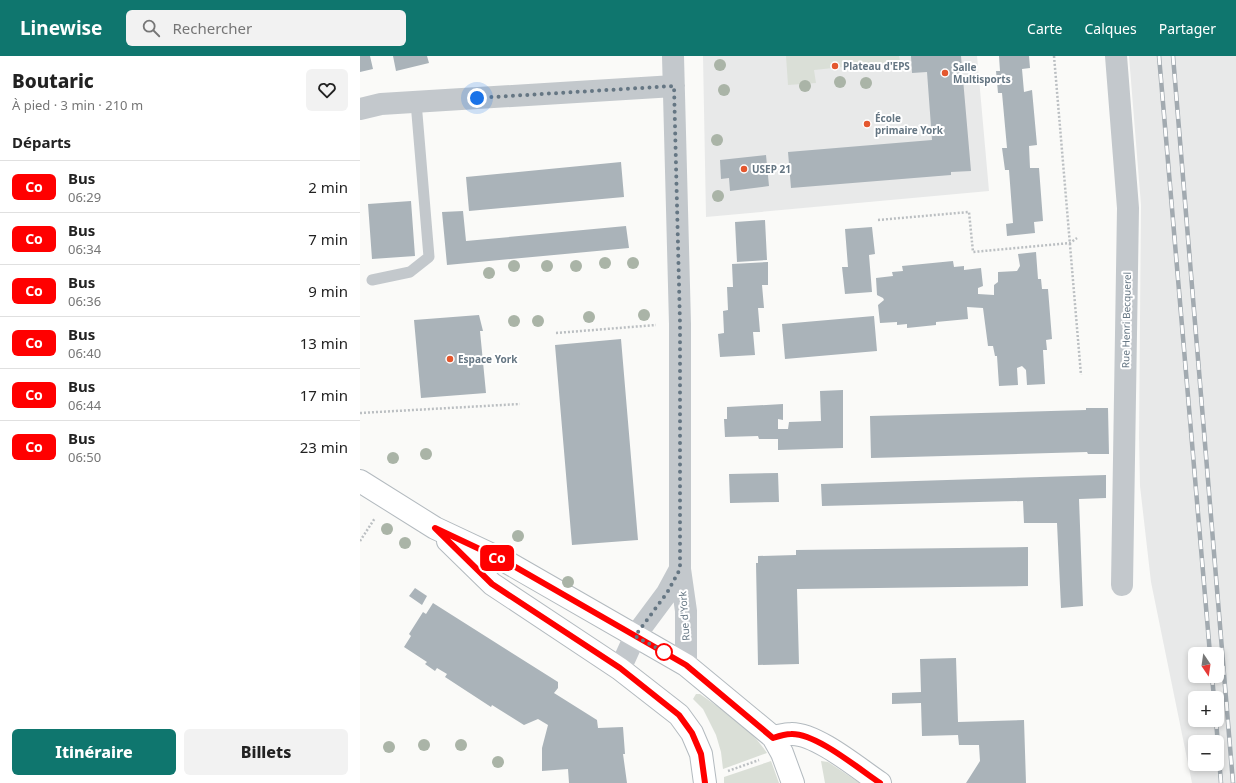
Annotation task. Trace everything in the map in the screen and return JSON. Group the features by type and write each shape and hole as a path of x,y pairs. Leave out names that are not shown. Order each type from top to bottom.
{"main road":[{"path":"360,481 435,528 505,561 686,665 777,745 793,783"},
{"path":"435,528 492,584 620,668 679,715 692,733 701,754 704,781"},
{"path":"777,745 791,734 809,738 833,751 880,783"}],"street":[{"name":"Rue d'York","path":"673,56 680,324 680,569 686,611 686,665"},
{"name":"Rue Henri Becquerel","path":"1116,56 1128,208 1122,585"},
{"path":"360,109 381,104 674,86"},
{"name":"Rue d'York","path":"620,668 635,636 667,593 680,569"}],"lane":[{"path":"372,280 410,272 429,257 416,102"}],"path":[{"path":"1054,56 1081,375"},
{"path":"878,220 969,212 973,252 1070,243 1077,238"},
{"path":"556,333 680,324"},
{"path":"360,413 520,404"},
{"path":"704,781 777,745"}],"shaded area":[{"path":"703,56 977,56 989,191 706,217"},
{"path":"786,56 899,56 900,61 814,70 816,83 788,85"},
{"path":"1129,56 1236,56 1236,783 1192,783 1190,771 1224,771 1224,735 1188,735 1188,763 1151,582 1140,486 1141,205"},
{"path":"696,694 700,694 736,720 753,735 767,753 723,769 721,752 716,735 703,709 693,699"},
{"path":"771,761 779,783 724,783 724,777"},
{"path":"821,761 828,762 860,783 825,783"}],"building":[{"path":"360,56 370,56 373,69 360,72"},
{"path":"393,56 427,56 429,63 396,71"},
{"path":"911,56 961,56 971,171 951,172 951,175 791,188 788,152 932,140 927,72 912,73"},
{"path":"999,56 1029,56 1030,68 1022,69 1024,92 1032,90 1037,145 1029,146 1030,168 1039,168 1043,221 1034,222 1035,233 1007,236 1006,224 1013,223 1009,170 1005,170 1002,148 1007,148 1002,93 998,93 996,71 1000,71"},
{"name":"USEP 21","path":"766,155 769,186 730,191 729,178 721,179 720,160"},
{"path":"621,162 624,197 469,211 466,177"},
{"path":"411,201 415,256 372,259 368,204"},
{"path":"463,211 466,241 626,226 629,248 447,265 442,212"},
{"path":"765,220 767,260 737,262 735,222"},
{"path":"872,227 875,254 869,255 872,292 845,294 842,267 848,267 845,229"},
{"path":"1036,252 1038,279 1041,279 1042,289 1048,289 1052,339 1046,340 1047,350 1043,350 1045,384 1027,385 1026,370 1022,366 1017,368 1018,385 999,386 997,356 995,356 993,346 988,346 983,308 967,307 968,319 936,322 936,325 907,328 907,324 897,325 897,322 880,323 878,305 884,300 877,295 876,278 893,276 892,272 903,271 902,266 953,261 954,267 964,266 964,270 981,268 983,286 978,288 978,294 994,295 994,285 998,282 998,272 1017,271 1020,266 1018,254"},
{"path":"768,262 768,285 762,285 764,308 758,308 760,332 753,332 755,355 720,357 718,334 724,333 723,311 728,310 727,287 733,287 732,264"},
{"name":"Espace York","path":"479,315 483,331 480,331 486,393 421,398 414,320"},
{"path":"874,316 877,351 785,359 782,324"},
{"path":"621,339 638,540 572,545 555,345"},
{"path":"843,390 843,448 778,450 778,439 759,439 758,436 725,437 724,419 727,419 727,407 783,404 783,420 778,419 778,429 788,429 789,422 821,421 820,391"},
{"path":"1086,408 1108,408 1109,454 1088,454 1087,452 871,458 870,416 1086,410"},
{"path":"778,473 779,502 730,503 729,474"},
{"path":"1106,475 1106,498 1079,499 1083,606 1061,608 1057,523 1024,523 1023,501 822,506 821,484"},
{"path":"1028,547 1028,586 797,589 799,664 758,665 756,563 758,563 758,556 796,555 796,550"},
{"path":"415,588 427,596 422,605 409,596"},
{"path":"433,603 558,682 558,688 554,693 597,720 598,728 623,727 625,754 623,754 627,783 569,783 568,769 542,771 542,748 548,725 538,719 524,725 492,705 491,707 445,677 447,674 437,668 435,671 425,664 427,662 404,647 411,636 409,634 423,612 426,614"},
{"path":"956,658 958,722 1024,720 1026,783 966,783 980,761 979,745 959,745 958,735 922,736 921,703 892,704 892,693 921,692 920,659"}],"railway":[{"path":"1159,56 1209,647"},
{"path":"1173,56 1233,783"},
{"path":"1213,683 1213,691"},
{"path":"1217,727 1221,783"}],"bus line":[{"name":"Co","path":"705,783 701,754 692,733 679,715 620,668 492,584 435,528 505,561 686,665 773,738 791,734 809,738 833,751 880,783"}],"place":[{"name":"Plateau d'EPS","path":"835,66"},
{"name":"Salle Multisports","path":"945,73"},
{"name":"École primaire York","path":"867,124"},
{"name":"USEP 21","path":"744,169"},
{"name":"Espace York","path":"450,359"}],"route":[{"path":"477,98 674,86 680,324 680,569 667,593 635,636 664,652"}]}
